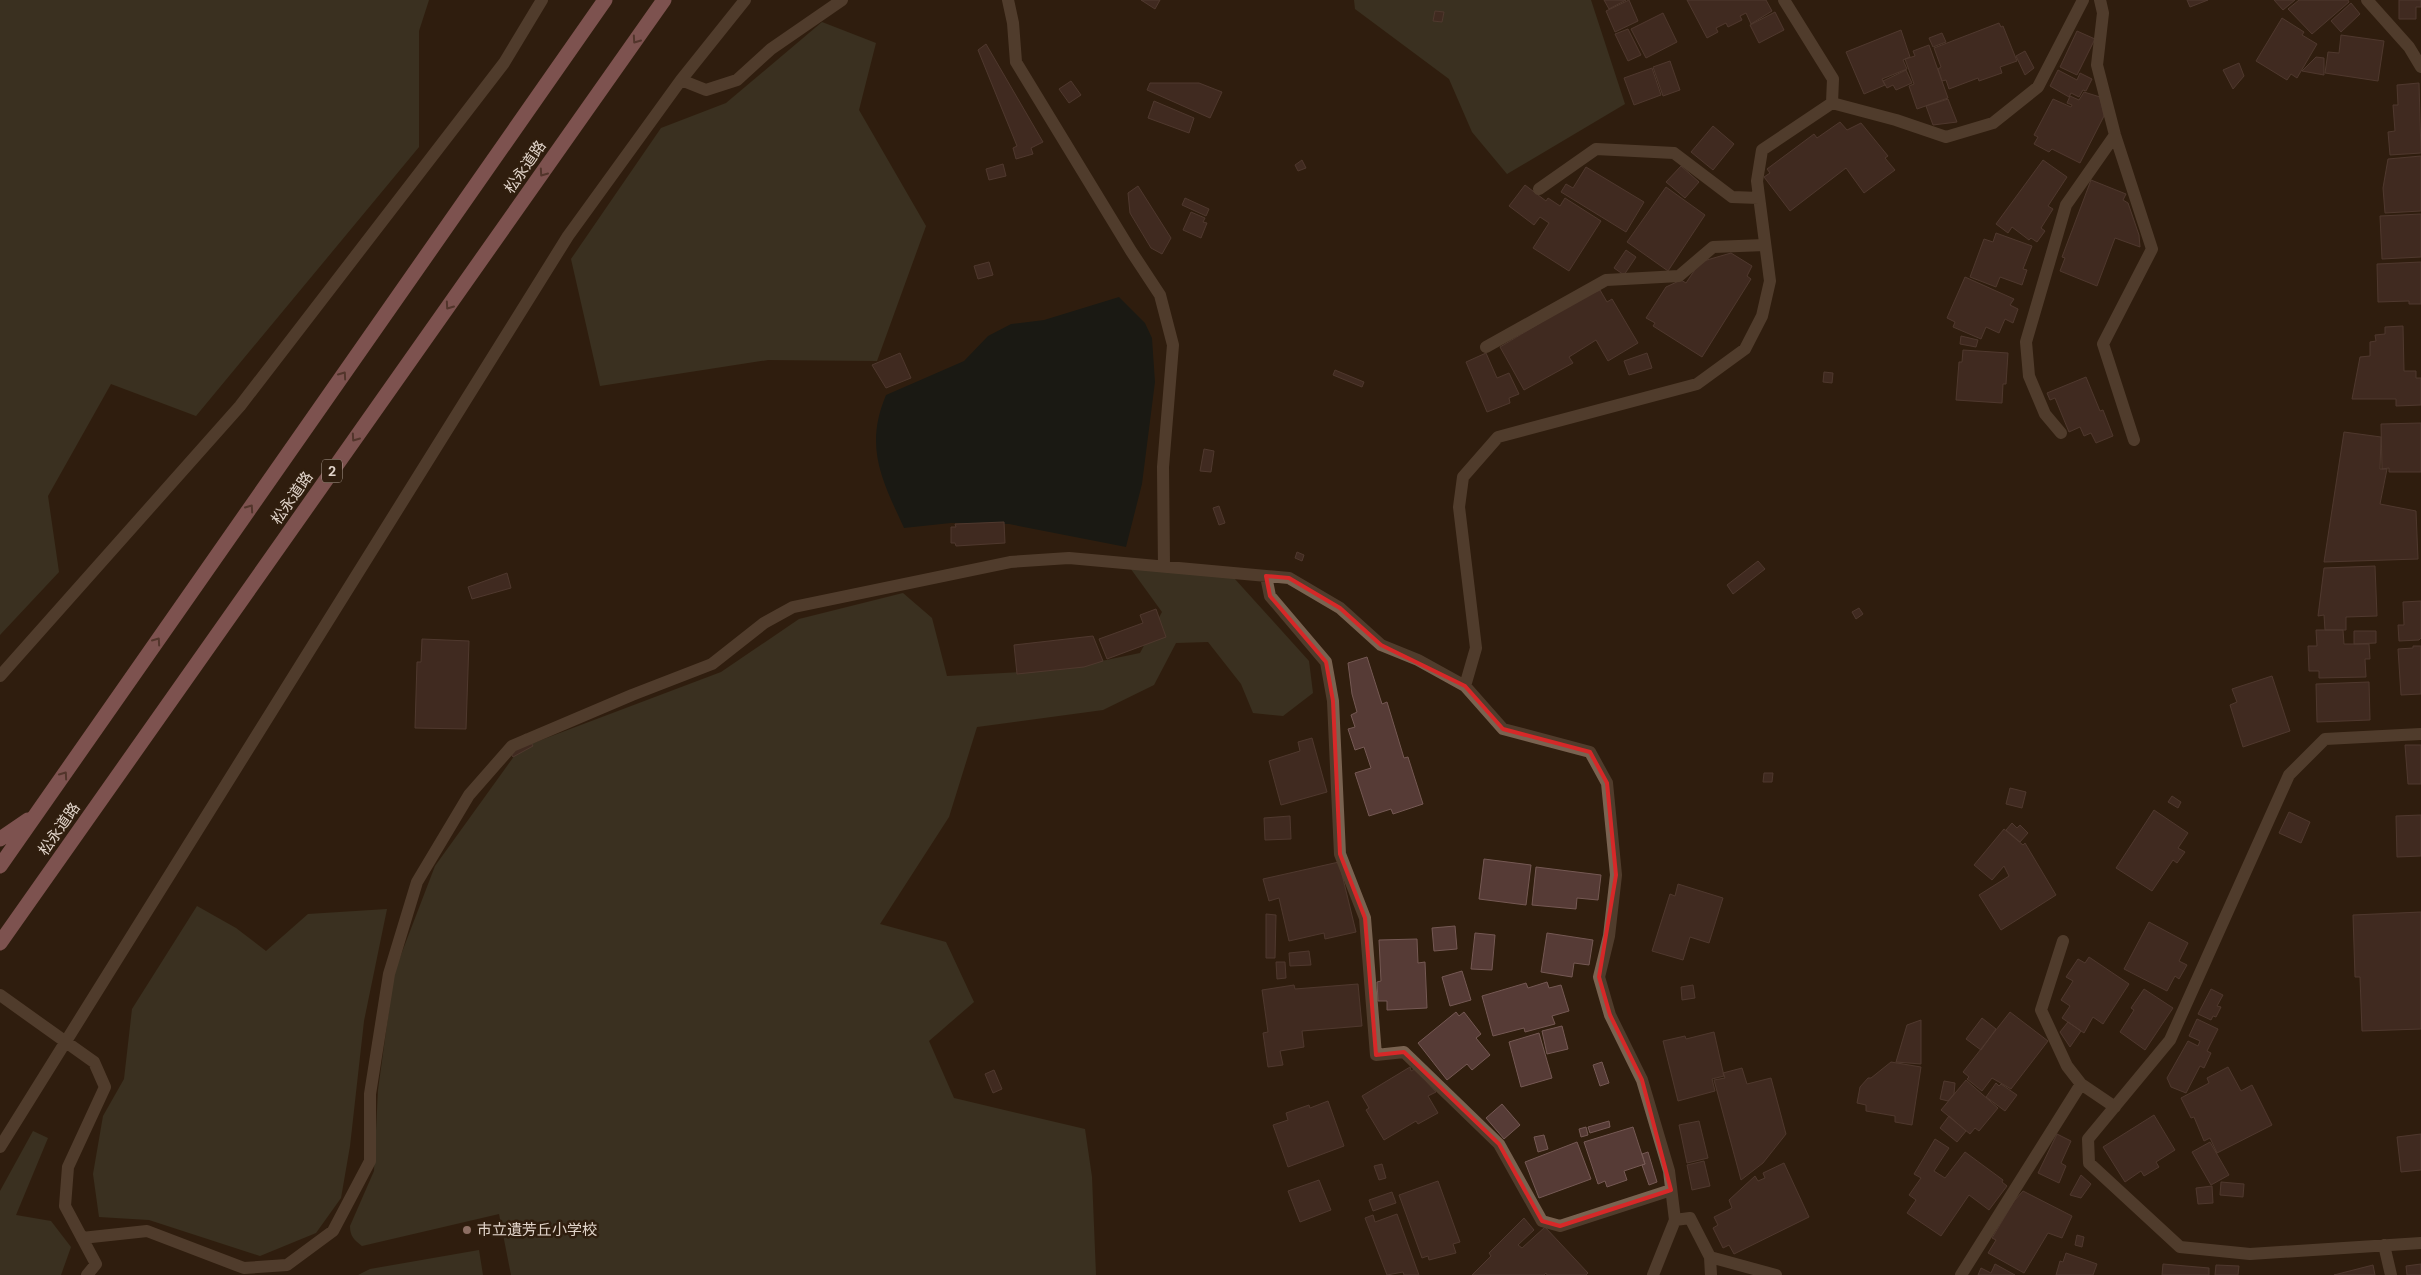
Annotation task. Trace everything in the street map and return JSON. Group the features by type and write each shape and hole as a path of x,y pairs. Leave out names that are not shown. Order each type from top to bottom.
{"highway":[{"path":"536,98 593,0"},
{"name":"松永道路","path":"0,866 605,0"},
{"name":"松永道路","path":"0,943 664,0"},
{"path":"0,839 36,815"}],"street":[{"path":"0,676 240,406 504,63 542,0"},
{"path":"0,1147 568,236 681,80 745,0"},
{"path":"681,80 706,90 737,80 771,49 842,0"},
{"path":"1008,0 1013,23 1016,62 1131,252 1160,295 1173,345 1163,466 1164,566"},
{"path":"1784,0 1833,79 1832,103"},
{"path":"1465,686 1476,648 1459,507 1464,478 1498,437 1697,384 1745,349 1762,316 1770,281 1757,181 1762,150 1832,103 1896,120 1946,137 1993,123 2038,87 2084,0"},
{"path":"2100,0 2103,13 2097,65 2115,135 2152,249 2103,344 2134,440"},
{"path":"2367,0 2410,47 2421,67"},
{"path":"2061,433 2045,414 2029,376 2026,342 2066,205 2115,135"},
{"path":"1539,189 1596,148 1674,153 1732,198 1759,198"},
{"path":"1486,347 1606,280 1679,276 1713,247 1765,245"},
{"path":"82,1238 148,1231 244,1268 287,1265 333,1231 370,1161 370,1094 389,974 417,882 469,795 512,746 632,695 712,664 764,623 793,607 1010,562 1069,558 1289,578 1340,608 1381,645 1418,660 1465,686 1503,729 1590,752 1607,783 1616,875 1609,936 1599,977 1610,1015 1642,1080 1669,1171 1672,1190 1675,1220 1653,1275"},
{"path":"1266,576 1270,596 1326,662 1333,701 1340,854 1365,918 1376,1055 1404,1052 1499,1144 1542,1221 1560,1226 1672,1190"},
{"path":"2421,734 2325,740 2289,775 2170,1040 2088,1139 2089,1163 2180,1247 2250,1254 2421,1243"},
{"path":"2062,941 2040,1010 2067,1066 2081,1084 2115,1106"},
{"path":"0,995 66,1040 94,1062 105,1087 68,1167 65,1206 96,1264 87,1275"},
{"path":"1962,1275 2081,1084"},
{"path":"1675,1220 1690,1218 1710,1257 1711,1275"},
{"path":"2384,1245 2391,1275"},
{"path":"1710,1257 1776,1275"}],"highlighted area":[{"path":"1266,576 1289,578 1340,608 1381,645 1465,686 1503,729 1590,752 1607,783 1616,875 1599,977 1610,1015 1642,1080 1671,1190 1560,1226 1542,1221 1499,1144 1404,1052 1376,1055 1365,918 1340,854 1333,701 1326,662 1270,596"}],"green space":[{"path":"0,0 429,0 419,31 419,147 196,416 111,384 48,496 59,572 0,635"},
{"path":"1354,0 1591,0 1625,104 1507,174 1472,132 1449,79 1355,9"},
{"path":"822,22 876,43 859,110 926,226 877,361 768,360 600,386 571,259 661,128 726,103"},
{"path":"1128,565 1234,578 1309,661 1313,693 1283,716 1253,713 1241,684 1208,642 1176,643 1154,685 1103,710 977,727 949,817 880,924 946,942 974,1002 929,1041 954,1098 1085,1129 1092,1177 1096,1275 511,1275 499,1214 362,1246 355,1240 350,1226 374,1171 378,1090 394,973 435,866 520,748 721,672 799,619 903,593 932,618 947,676 1058,670 1140,653 1162,612"},
{"path":"197,906 236,928 266,951 308,914 387,909 364,1021 350,1146 341,1198 316,1233 260,1256 149,1220 99,1217 93,1174 103,1116 124,1079 132,1009"},
{"path":"33,1131 48,1138 16,1215 51,1221 71,1247 61,1275 0,1275 0,1191"},
{"path":"479,1250 483,1275 358,1275 370,1269"}],"shaded area":[{"path":"1119,297 1145,323 1152,338 1155,382 1142,484 1126,547 1009,524 951,523 904,528 883,479 876,447 876,431 886,395 964,361 988,336 1011,324 1044,320"}],"building":[{"path":"1141,0 1160,0 1155,9"},
{"path":"1604,0 1626,0 1609,9"},
{"path":"1629,0 1638,21 1615,32 1606,11"},
{"path":"1687,0 1766,0 1772,11 1751,24 1746,13 1740,16 1742,20 1728,27 1726,23 1716,28 1718,32 1707,38"},
{"path":"2187,0 2208,0 2190,7"},
{"path":"2274,0 2295,0 2283,10"},
{"path":"2299,0 2348,0 2349,2 2312,34 2288,9"},
{"path":"2399,0 2421,0 2421,7 2416,7 2416,19 2399,19"},
{"path":"2351,3 2360,14 2341,32 2331,21"},
{"path":"1435,11 1444,12 1442,22 1433,21"},
{"path":"1775,12 1784,30 1759,43 1750,25"},
{"path":"1663,13 1677,42 1646,58 1631,29"},
{"path":"2282,18 2304,32 2302,35 2317,44 2297,78 2291,74 2287,80 2256,61"},
{"path":"1999,23 2001,27 2003,26 2017,61 2000,67 2002,73 1979,81 1978,78 1949,89 1946,80 1942,81 1938,69 1941,67 1934,48"},
{"path":"1628,29 1641,55 1628,61 1615,34"},
{"path":"1901,30 1910,57 1903,60 1907,69 1882,79 1885,85 1864,94 1846,52"},
{"path":"2077,31 2095,39 2077,75 2060,67"},
{"path":"1942,33 1946,42 1933,47 1929,38"},
{"path":"2341,35 2384,41 2378,81 2325,73 2328,52 2339,53"},
{"path":"986,44 1043,142 1031,148 1033,154 1016,159 1013,148 1017,146 978,50"},
{"path":"1929,45 1948,98 1917,109 1909,86 1914,84 1905,59 1915,56 1913,51"},
{"path":"2025,51 2034,68 2025,75 2016,56"},
{"path":"2316,57 2324,58 2324,75 2302,71"},
{"path":"1670,61 1680,90 1663,96 1653,67"},
{"path":"2239,63 2244,76 2233,89 2223,70"},
{"path":"1652,68 1661,95 1634,105 1624,78"},
{"path":"1906,70 1912,83 1896,90 1893,85 1887,88 1883,81"},
{"path":"2058,70 2077,80 2080,73 2092,79 2086,91 2083,90 2079,97 2071,93 2069,97 2050,86"},
{"path":"1071,81 1081,95 1069,103 1059,89"},
{"path":"1150,83 1199,83 1222,92 1210,118 1147,90"},
{"path":"2419,83 2421,153 2390,155 2388,132 2395,131 2393,105 2398,105 2397,85"},
{"path":"2084,92 2100,97 2104,116 2080,163 2052,149 2049,152 2034,144 2038,137 2034,135 2053,99 2071,107 2072,105 2067,103 2070,96 2079,100"},
{"path":"1948,99 1957,122 1933,125 1926,106"},
{"path":"1154,101 1194,118 1189,133 1148,118"},
{"path":"1840,122 1847,130 1861,123 1888,156 1885,158 1895,170 1864,193 1846,168 1790,211 1764,177 1770,173 1767,169 1814,134 1817,138"},
{"path":"1713,126 1734,144 1713,170 1691,152"},
{"path":"2421,156 2421,211 2385,213 2383,188 2388,159"},
{"path":"1302,160 1306,168 1298,171 1295,165"},
{"path":"2043,160 2067,177 2048,206 2053,209 2041,228 2045,231 2037,242 2031,238 2029,240 2012,227 2008,233 1996,224"},
{"path":"1003,164 1006,176 989,180 986,169"},
{"path":"1681,166 1699,182 1685,198 1666,182"},
{"path":"1586,167 1644,202 1626,232 1561,192 1566,184 1573,188"},
{"path":"2091,180 2126,194 2123,200 2128,203 2139,235 2140,247 2115,238 2097,286 2060,271 2065,258 2062,257"},
{"path":"1525,185 1546,201 1548,198 1560,206 1565,198 1601,221 1569,271 1533,248 1549,223 1540,217 1534,225 1509,206"},
{"path":"1138,186 1171,238 1162,254 1151,248 1130,213 1128,193"},
{"path":"1666,187 1705,215 1668,271 1627,242"},
{"path":"1185,198 1209,209 1206,216 1182,205"},
{"path":"1191,212 1205,218 1203,222 1207,223 1201,238 1183,230"},
{"path":"2421,214 2421,257 2382,259 2380,216"},
{"path":"1996,233 2032,246 2023,269 2027,270 2022,285 2000,277 1996,287 1970,277 1984,239 1993,242"},
{"path":"1626,250 1636,257 1624,275 1614,268"},
{"path":"1731,253 1752,266 1747,276 1751,279 1702,357 1653,326 1655,323 1646,318 1666,287 1681,280 1686,283 1700,262"},
{"path":"989,262 993,275 978,279 974,266"},
{"path":"2421,262 2421,304 2409,304 2409,301 2378,302 2377,264"},
{"path":"1965,277 2014,299 2010,305 2018,309 2013,323 2005,319 1999,333 1986,327 1981,339 1953,327 1955,322 1947,318"},
{"path":"1600,290 1607,302 1612,299 1638,343 1608,361 1596,340 1569,357 1573,363 1524,390 1500,347 1580,299"},
{"path":"2403,326 2404,371 2416,371 2416,378 2421,378 2421,405 2396,406 2396,399 2352,399 2360,357 2370,356 2370,342 2376,341 2375,335 2385,334 2385,327"},
{"path":"1961,336 1978,340 1976,347 1960,344"},
{"path":"1963,350 2008,353 2006,384 2003,384 2002,403 1956,400 1959,362 1962,362"},
{"path":"900,353 911,378 886,388 872,365"},
{"path":"1486,353 1497,378 1509,373 1519,394 1509,398 1510,403 1487,412 1466,362"},
{"path":"1647,353 1652,368 1629,375 1624,361"},
{"path":"1335,370 1364,382 1362,387 1333,375"},
{"path":"1824,372 1833,373 1832,383 1823,382"},
{"path":"2086,377 2100,411 2103,410 2113,436 2096,443 2091,433 2084,436 2080,427 2069,432 2055,398 2050,400 2047,393"},
{"path":"2421,423 2421,472 2389,472 2389,468 2382,469 2381,424"},
{"path":"2344,432 2381,437 2380,469 2387,469 2380,504 2416,511 2418,559 2324,562"},
{"path":"1204,449 1214,451 1211,472 1200,471"},
{"path":"1219,506 1225,523 1219,525 1213,508"},
{"path":"1004,522 1005,543 956,546 955,543 951,543 951,527 956,527 955,524"},
{"path":"1297,552 1304,555 1302,561 1295,558"},
{"path":"1758,561 1765,569 1733,594 1727,585"},
{"path":"2375,566 2377,616 2346,617 2346,630 2325,630 2324,615 2318,616 2324,568"},
{"path":"507,573 511,588 472,599 468,587"},
{"path":"2421,601 2421,638 2419,640 2399,641 2398,625 2404,625 2403,602"},
{"path":"1859,608 1863,614 1856,619 1852,612"},
{"path":"1156,609 1166,637 1107,659 1099,639 1143,623 1140,615"},
{"path":"2316,630 2343,630 2344,644 2369,644 2370,659 2365,659 2366,677 2319,678 2319,671 2309,671 2308,646 2317,646"},
{"path":"2354,631 2376,631 2376,643 2354,644"},
{"path":"1093,636 1103,661 1084,667 1017,674 1014,645"},
{"path":"422,639 469,641 466,729 415,728 417,662 421,662"},
{"path":"2413,646 2421,646 2421,694 2401,695 2398,649 2413,648"},
{"path":"1367,657 1382,704 1387,702 1404,758 1408,757 1423,804 1393,814 1391,809 1369,816 1355,773 1371,768 1364,747 1355,750 1348,729 1355,727 1351,715 1357,712 1352,694 1348,663"},
{"path":"2272,676 2290,731 2243,747 2230,705 2237,702 2232,689"},
{"path":"2369,682 2370,720 2317,722 2316,684"},
{"path":"526,734 533,746 513,757 506,745"},
{"path":"1312,738 1327,792 1281,805 1269,761 1300,751 1298,742"},
{"path":"2405,745 2421,745 2421,784 2408,784"},
{"path":"1764,773 1773,773 1772,782 1763,782"},
{"path":"2010,788 2026,792 2022,808 2006,804"},
{"path":"2172,796 2181,802 2178,808 2168,802"},
{"path":"2154,810 2188,833 2178,848 2185,852 2177,863 2173,860 2152,891 2116,868"},
{"path":"2289,812 2310,822 2301,843 2279,833"},
{"path":"2421,815 2421,856 2397,857 2396,816"},
{"path":"1290,816 1291,839 1265,840 1264,818"},
{"path":"2012,823 2017,828 2020,825 2028,833 2020,842 2006,830"},
{"path":"2004,829 2023,845 2025,843 2056,895 2001,930 1979,895 2009,876 2004,866 1992,880 1974,865"},
{"path":"1484,859 1531,865 1526,905 1479,899"},
{"path":"1339,862 1356,932 1325,939 1324,933 1289,941 1279,898 1269,901 1263,879"},
{"path":"1536,867 1601,875 1598,900 1577,898 1576,909 1532,905"},
{"path":"1678,884 1723,898 1709,943 1690,937 1683,960 1652,951 1670,894 1675,896"},
{"path":"2421,912 2421,1029 2362,1031 2360,977 2355,977 2353,915"},
{"path":"1266,914 1276,915 1275,958 1266,958"},
{"path":"2149,922 2188,943 2179,961 2187,965 2179,979 2175,976 2167,991 2124,969"},
{"path":"1455,926 1457,949 1434,951 1432,928"},
{"path":"1475,933 1495,935 1492,970 1471,969"},
{"path":"1547,933 1593,940 1589,965 1574,963 1572,977 1541,972"},
{"path":"1417,939 1418,963 1425,962 1427,1008 1387,1010 1387,1001 1378,1001 1377,982 1381,981 1379,940"},
{"path":"1309,951 1311,965 1290,966 1289,953"},
{"path":"2089,957 2129,984 2103,1024 2093,1017 2084,1033 2062,1018 2070,1006 2061,1000 2073,981 2066,977 2078,959 2085,963"},
{"path":"1276,962 1285,962 1286,978 1277,979"},
{"path":"1462,971 1471,1000 1450,1006 1442,977"},
{"path":"1547,982 1549,988 1561,985 1569,1011 1552,1016 1555,1024 1525,1032 1524,1028 1493,1036 1482,996 1526,983 1528,988"},
{"path":"1358,984 1362,1026 1302,1031 1304,1047 1280,1051 1283,1065 1268,1067 1263,1033 1268,1032 1262,990 1294,985 1295,989"},
{"path":"1693,985 1695,998 1682,1000 1681,987"},
{"path":"2144,989 2173,1008 2145,1050 2120,1032 2134,1010 2131,1008"},
{"path":"2211,989 2223,995 2217,1006 2221,1007 2216,1017 2213,1016 2211,1020 2198,1014"},
{"path":"1456,1012 1459,1016 1464,1012 1481,1034 1476,1038 1490,1055 1472,1070 1467,1064 1447,1080 1418,1043"},
{"path":"2010,1012 2048,1041 2011,1089 1992,1078 1982,1091 1967,1079 1969,1077 1963,1072"},
{"path":"1982,1018 1996,1029 1981,1050 1966,1039"},
{"path":"2197,1019 2218,1029 2207,1051 2211,1053 2204,1068 2200,1066 2186,1093 2171,1087 2167,1078 2188,1041 2198,1046 2200,1041 2189,1036"},
{"path":"1921,1020 1921,1064 1896,1062 1907,1025"},
{"path":"2068,1022 2081,1031 2070,1047 2060,1032"},
{"path":"1562,1026 1568,1049 1547,1054 1542,1031"},
{"path":"1714,1032 1724,1076 1712,1079 1715,1091 1678,1101 1663,1041 1685,1036 1686,1039"},
{"path":"1539,1033 1552,1078 1521,1087 1509,1042"},
{"path":"1602,1062 1609,1083 1600,1086 1593,1065"},
{"path":"1891,1062 1921,1067 1912,1125 1895,1122 1895,1116 1866,1111 1866,1105 1857,1103 1860,1087 1868,1078 1871,1078"},
{"path":"1410,1067 1411,1071 1415,1069 1436,1092 1428,1096 1438,1113 1418,1124 1416,1121 1384,1140 1366,1110 1369,1108 1362,1096"},
{"path":"2228,1067 2241,1091 2252,1085 2272,1125 2217,1153 2210,1138 2204,1141 2194,1117 2191,1118 2181,1098 2209,1083 2207,1078"},
{"path":"1742,1068 1747,1084 1771,1078 1786,1134 1763,1163 1741,1180 1714,1080 1725,1078 1723,1073"},
{"path":"994,1070 1002,1089 993,1093 985,1074"},
{"path":"1966,1080 1998,1108 1979,1131 1975,1128 1970,1134 1941,1110"},
{"path":"1944,1081 1955,1083 1954,1094 1948,1101 1940,1099"},
{"path":"1996,1083 1999,1086 2001,1084 2017,1095 2005,1111 1986,1097"},
{"path":"1328,1101 1344,1146 1288,1167 1273,1125 1288,1120 1286,1113 1309,1105 1310,1108"},
{"path":"1502,1104 1520,1125 1504,1139 1486,1118"},
{"path":"2154,1115 2175,1150 2156,1162 2159,1167 2144,1176 2141,1171 2125,1182 2103,1147"},
{"path":"1949,1116 1966,1131 1957,1142 1940,1128"},
{"path":"1609,1121 1610,1127 1590,1133 1588,1127"},
{"path":"1699,1121 1708,1158 1687,1163 1679,1125"},
{"path":"1586,1127 1588,1135 1581,1137 1579,1129"},
{"path":"1633,1127 1645,1164 1624,1171 1627,1180 1607,1187 1605,1181 1598,1184 1584,1142"},
{"path":"2057,1134 2071,1141 2061,1163 2066,1166 2059,1183 2038,1173"},
{"path":"2421,1134 2421,1170 2401,1172 2397,1137"},
{"path":"1544,1135 1548,1149 1538,1152 1534,1137"},
{"path":"1935,1139 1949,1148 1934,1171 1945,1178 1965,1152 2003,1180 2002,1182 2007,1186 1989,1210 1969,1195 1941,1236 1907,1213 1916,1200 1909,1195 1921,1178 1914,1174"},
{"path":"1577,1142 1591,1179 1539,1198 1525,1162"},
{"path":"2210,1142 2229,1175 2211,1185 2192,1152"},
{"path":"1648,1152 1657,1182 1649,1185 1642,1165 1645,1164 1642,1154"},
{"path":"1704,1161 1710,1186 1692,1190 1687,1165"},
{"path":"1784,1163 1809,1217 1734,1254 1729,1245 1723,1248 1713,1228 1718,1225 1714,1217 1732,1208 1729,1200 1755,1176 1758,1181 1765,1178 1763,1173"},
{"path":"1382,1164 1386,1178 1379,1180 1374,1166"},
{"path":"2081,1175 2091,1184 2081,1198 2070,1195"},
{"path":"1319,1180 1331,1210 1300,1222 1288,1191"},
{"path":"1438,1181 1460,1242 1453,1244 1456,1253 1429,1260 1428,1256 1422,1258 1399,1195"},
{"path":"2221,1182 2244,1184 2243,1197 2220,1195"},
{"path":"2212,1186 2213,1203 2198,1204 2196,1188"},
{"path":"2023,1191 2072,1216 2062,1238 2048,1233 2024,1273 1988,1253 1996,1240 1992,1238 2014,1201"},
{"path":"1392,1192 1396,1203 1373,1211 1369,1200"},
{"path":"1397,1214 1419,1275 1404,1275 1403,1272 1387,1275 1365,1218 1373,1215 1375,1222"},
{"path":"1524,1218 1534,1230 1518,1245 1522,1248 1545,1227 1588,1273 1586,1275 1547,1275 1546,1273 1544,1275 1472,1275 1491,1256 1489,1253"},
{"path":"2077,1235 2084,1237 2082,1247 2075,1245"},
{"path":"2066,1253 2097,1264 2093,1275 2056,1275 2060,1261 2063,1262"},
{"path":"1995,1264 2015,1275 1978,1275 1981,1268 1991,1273"},
{"path":"2163,1264 2209,1268 2209,1275 2162,1275"},
{"path":"2421,1264 2421,1275 2407,1275 2406,1266"},
{"path":"2216,1265 2239,1266 2238,1275 2215,1275"},
{"path":"2373,1265 2375,1275 2334,1275"}],"place":[{"name":"市立遺芳丘小学校","path":"467,1230"}]}
